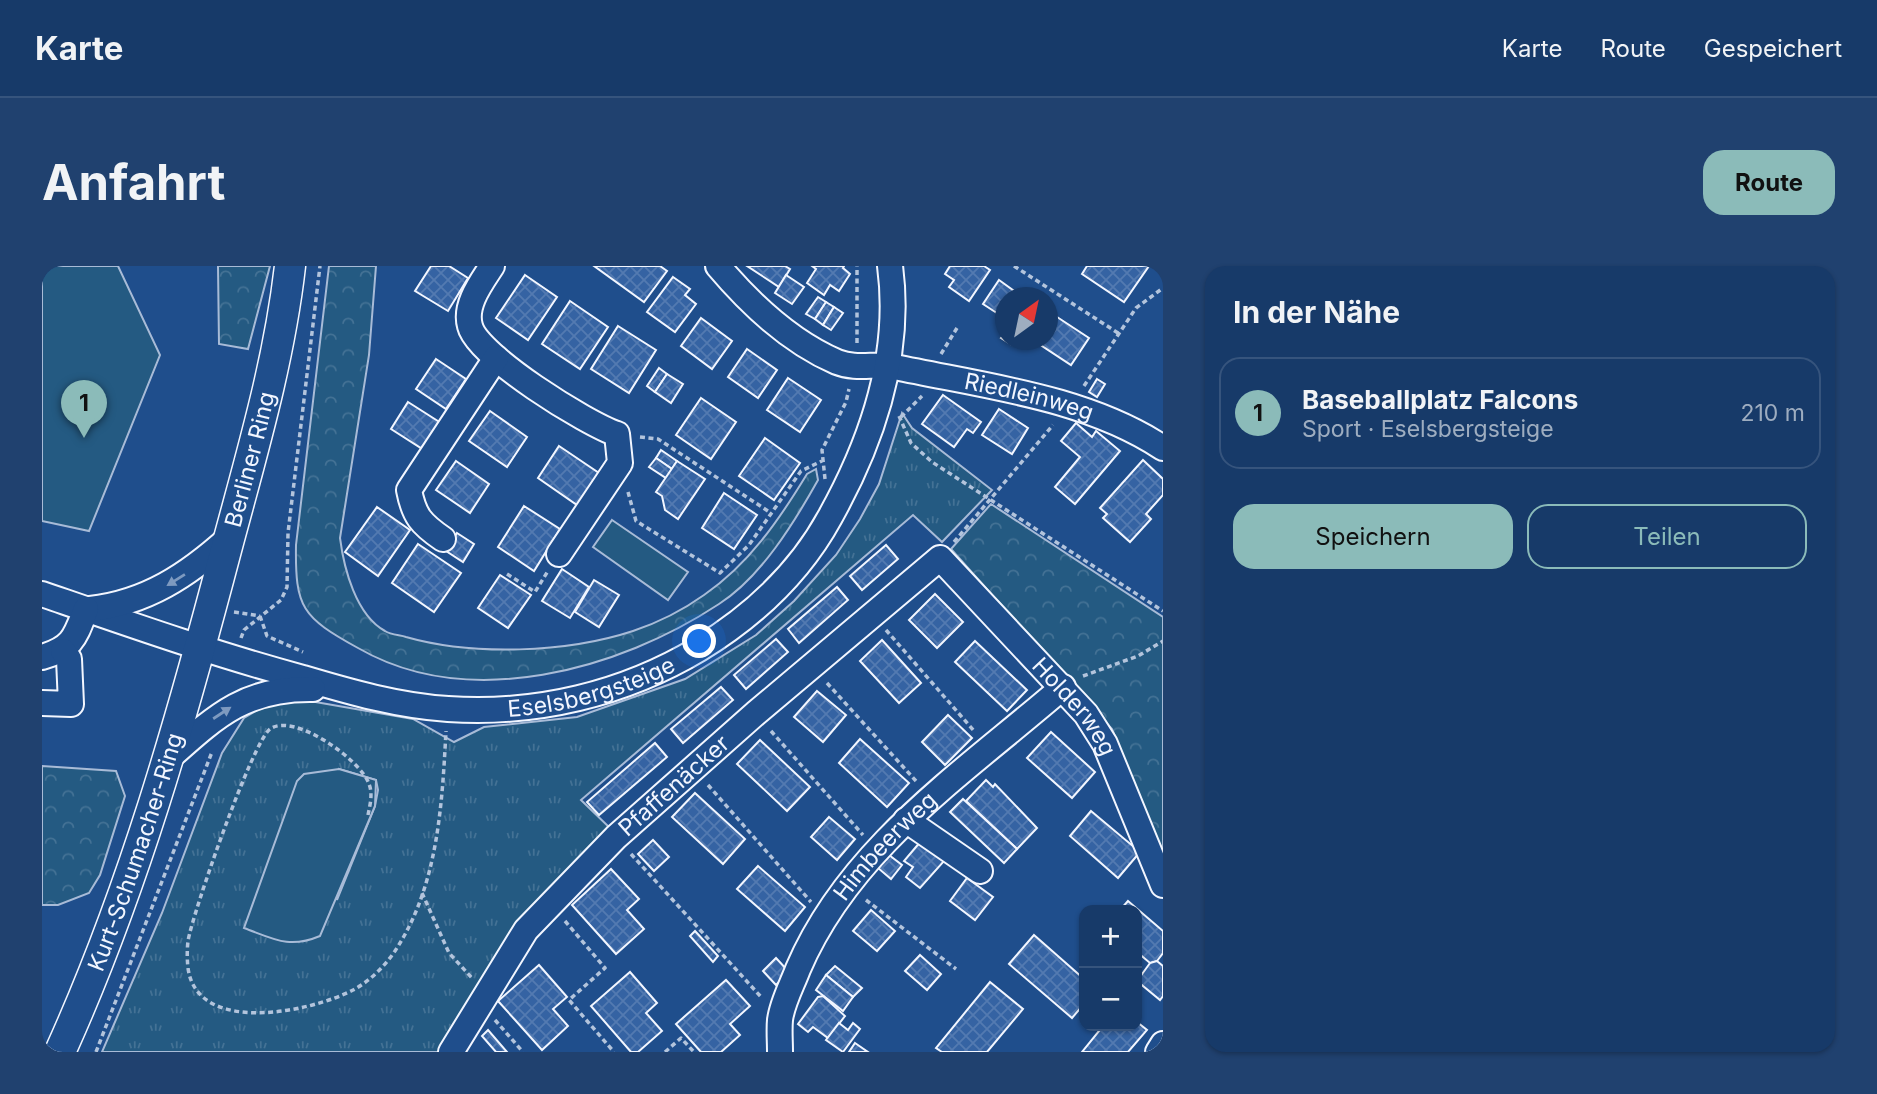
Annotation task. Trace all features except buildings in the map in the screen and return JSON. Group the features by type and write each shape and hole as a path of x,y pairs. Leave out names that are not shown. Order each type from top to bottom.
{"main road":[{"name":"Berliner Ring","path":"200,649 270,385 290,266"},
{"name":"Kurt-Schumacher-Ring","path":"60,1052 96,972 170,757 200,649"}],"street":[{"path":"492,266 470,308 470,327 481,345 555,401 617,434 620,463 559,554"},
{"path":"718,266 750,303 782,327 822,354 854,367"},
{"name":"Eselsbergsteige","path":"42,594 200,649 352,692 447,709 500,709 599,694 641,679 722,635 778,587 802,561 849,482 879,405 892,323 890,266"},
{"path":"443,539 421,524 415,515 409,490 496,358"},
{"name":"Riedleinweg","path":"854,367 887,365 1069,406 1110,421 1163,448"},
{"path":"52,654 77,633 86,609 111,607 158,590 185,574 229,538"},
{"name":"Pfaffenäcker","path":"451,1052 526,930 616,837 756,713 940,558"},
{"name":"Holderweg","path":"940,558 1086,714 1105,744 1163,885"},
{"path":"42,703 71,704 69,659 52,654"},
{"name":"Himbeerweg","path":"780,1052 780,1018 803,957 824,917 846,885 906,820 1063,687"},
{"path":"170,757 208,722 249,698 290,689 352,692"},
{"path":"906,820 980,872"},
{"path":"1158,1052 1163,1044"}],"path":[{"path":"312,656 267,636 260,617 281,600 287,587 288,533 320,266"},
{"path":"822,488 824,442 846,402 854,367 859,296 857,266"},
{"path":"1014,266 1118,333"},
{"path":"929,374 957,328"},
{"path":"846,402 859,401 879,405 901,417 911,443 932,462 1163,611"},
{"path":"617,434 658,439 771,513"},
{"path":"620,463 636,521 720,573 749,545 801,471 822,460"},
{"path":"507,574 535,593 559,554"},
{"path":"873,615 991,749"},
{"path":"1063,687 1072,680 1138,656 1163,640"},
{"path":"812,667 932,798"},
{"path":"368,815 371,787 365,775 341,751 328,742 289,726 272,727 264,734 244,780 188,942 190,979 198,993 210,1004 228,1010 252,1012 306,1007 354,989 378,972 395,950 422,893 436,847 442,806 447,709"},
{"path":"756,713 876,850"},
{"path":"693,768 824,917"},
{"path":"616,837 780,1018"},
{"path":"96,1052 169,867"},
{"path":"846,885 956,969"},
{"path":"422,893 449,953 523,1052"},
{"path":"550,904 605,968 569,1000 614,1052"},
{"path":"665,1052 681,1038 694,1052"}],"green space":[{"path":"42,266 118,266 160,355 89,531 42,521"},
{"path":"218,266 270,266 248,349 219,344"},
{"path":"329,266 376,266 369,355 340,538 348,577 359,603 375,624 387,632 460,647 520,649 579,644 633,631 679,611 720,583 762,540 807,474 816,469 818,480 775,548 734,593 679,627 636,648 590,664 543,675 495,680 447,677 401,667 358,648 325,628 306,608 297,583 296,545"},
{"path":"902,413 912,428 992,490 942,542 913,515 581,800 612,830 549,888 519,926 442,1052 102,1052 162,913 222,753 244,718 271,702 304,700 413,719 454,742 484,727 577,717 685,679 756,635 794,601 836,555 879,484","holes":["339,769 376,780 378,790 375,806 337,900"]},
{"path":"991,504 1163,617 1163,854 1112,729 951,549"},
{"path":"612,520 688,572 668,600 593,547"},
{"path":"42,766 116,771 125,796 100,875 89,893 58,905 42,905"},
{"path":"339,769 376,780 375,806 320,936 290,942 244,928 297,781 304,774"}],"place":[{"name":"Baseballplatz Falcons","path":"84,438"}]}
